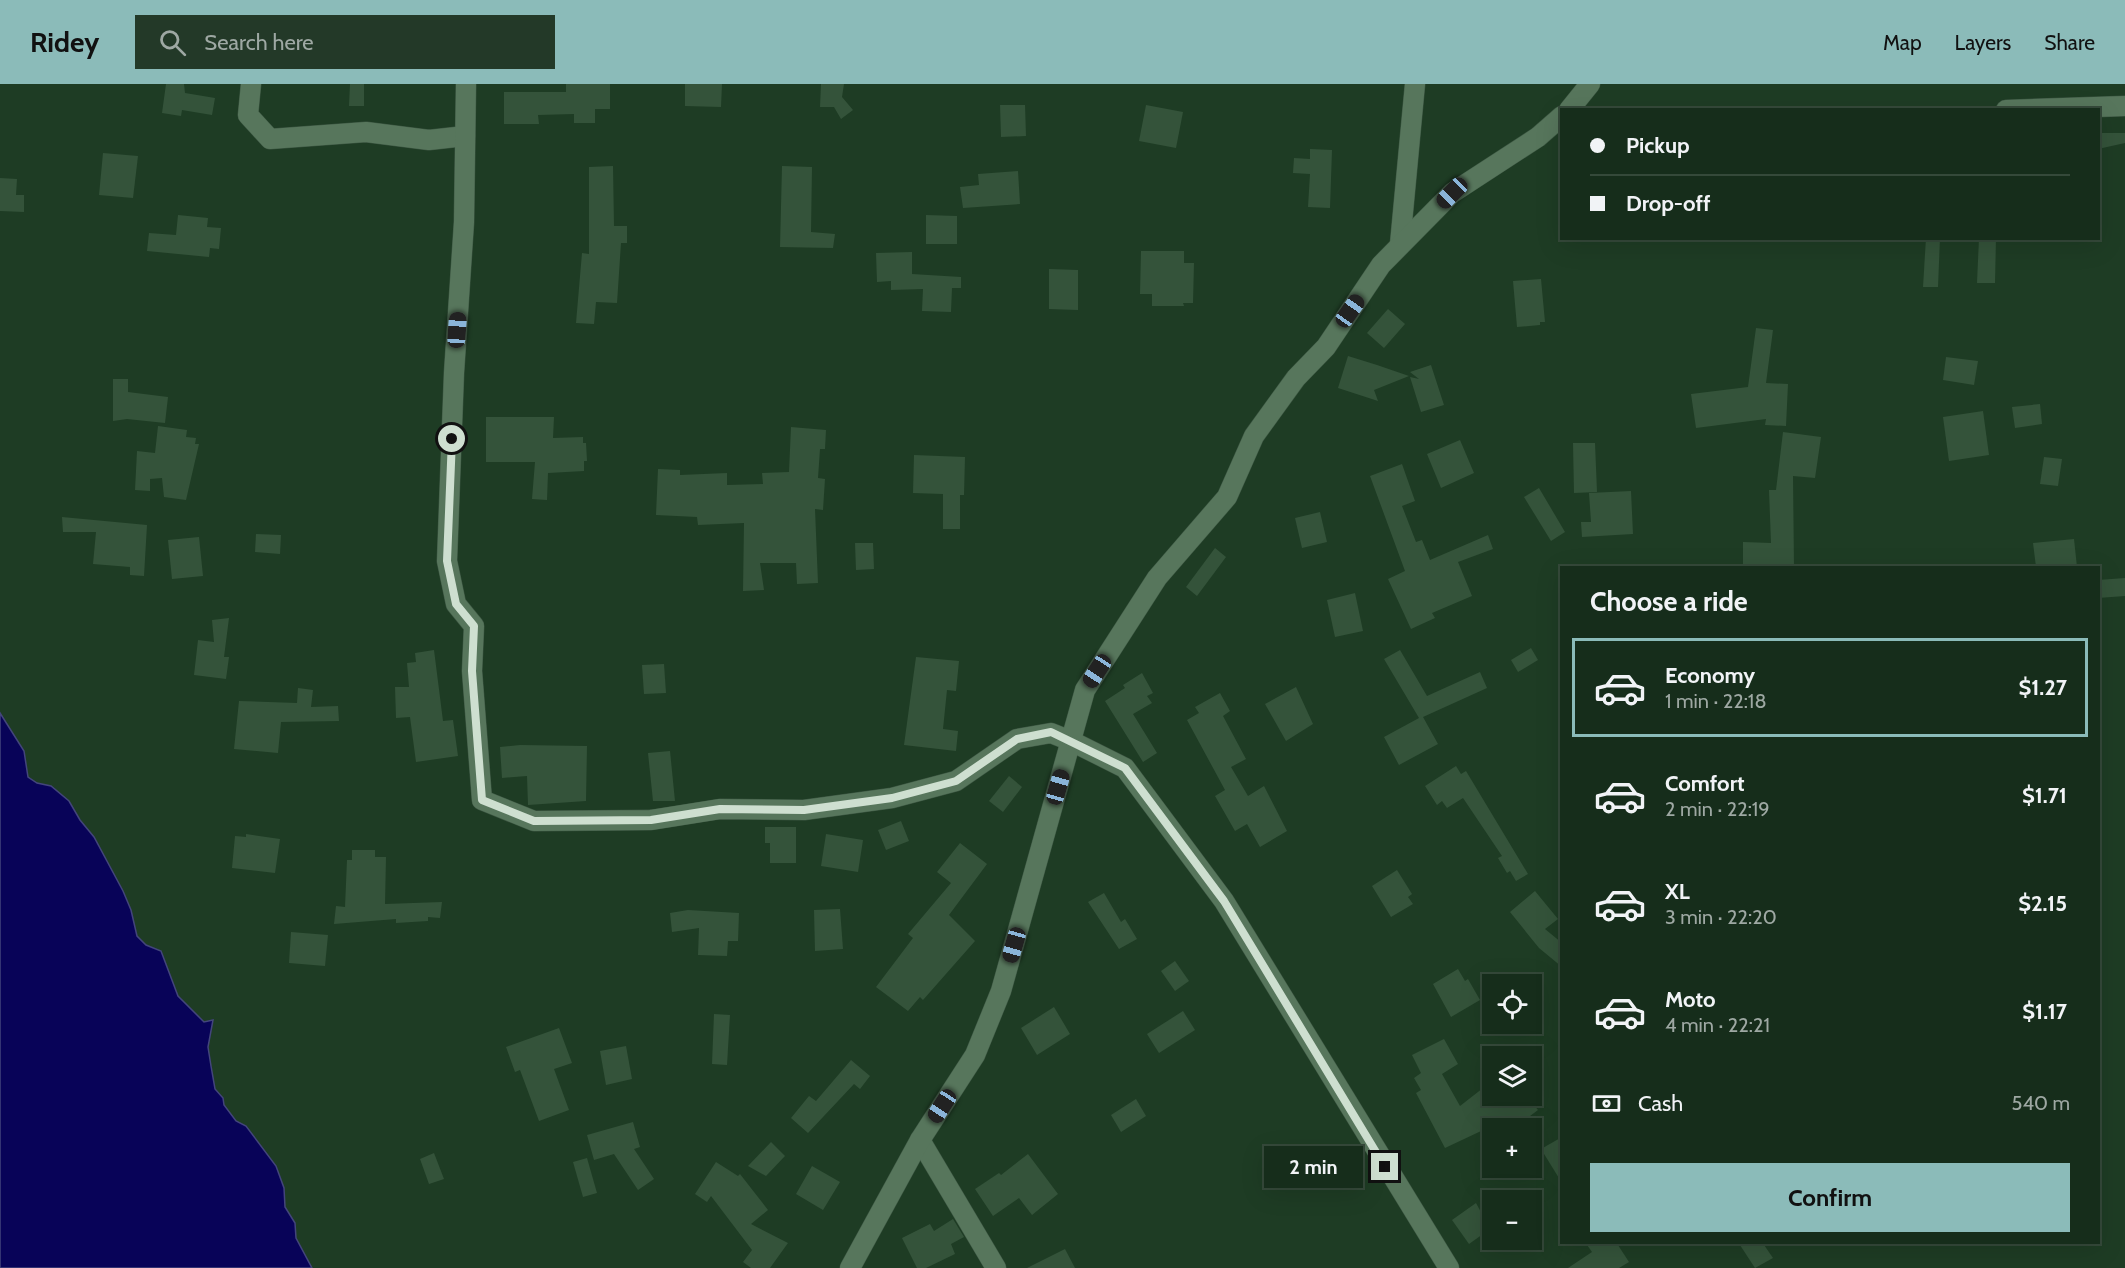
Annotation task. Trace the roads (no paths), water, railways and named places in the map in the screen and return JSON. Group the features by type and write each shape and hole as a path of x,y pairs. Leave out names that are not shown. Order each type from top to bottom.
{"street":[{"path":"251,84 248,115 270,140 366,132 429,140 465,136"},
{"path":"466,84 464,222 454,373 447,561 456,604 474,626 472,671 482,800 534,821 651,820 720,809 804,810 892,798 956,781 1017,739 1051,732 1071,741 1125,768 1224,901 1449,1268"},
{"path":"1400,244 1414,84"},
{"path":"1571,108 1590,84"},
{"path":"2066,108 2125,106"},
{"path":"850,1268 920,1140 975,1055 1001,991 1085,690 1157,578 1227,498 1254,436 1296,378 1326,346 1381,265 1452,193 1539,137 1560,118"},
{"path":"1539,137 1560,135"},
{"path":"920,1140 996,1268"}]}
